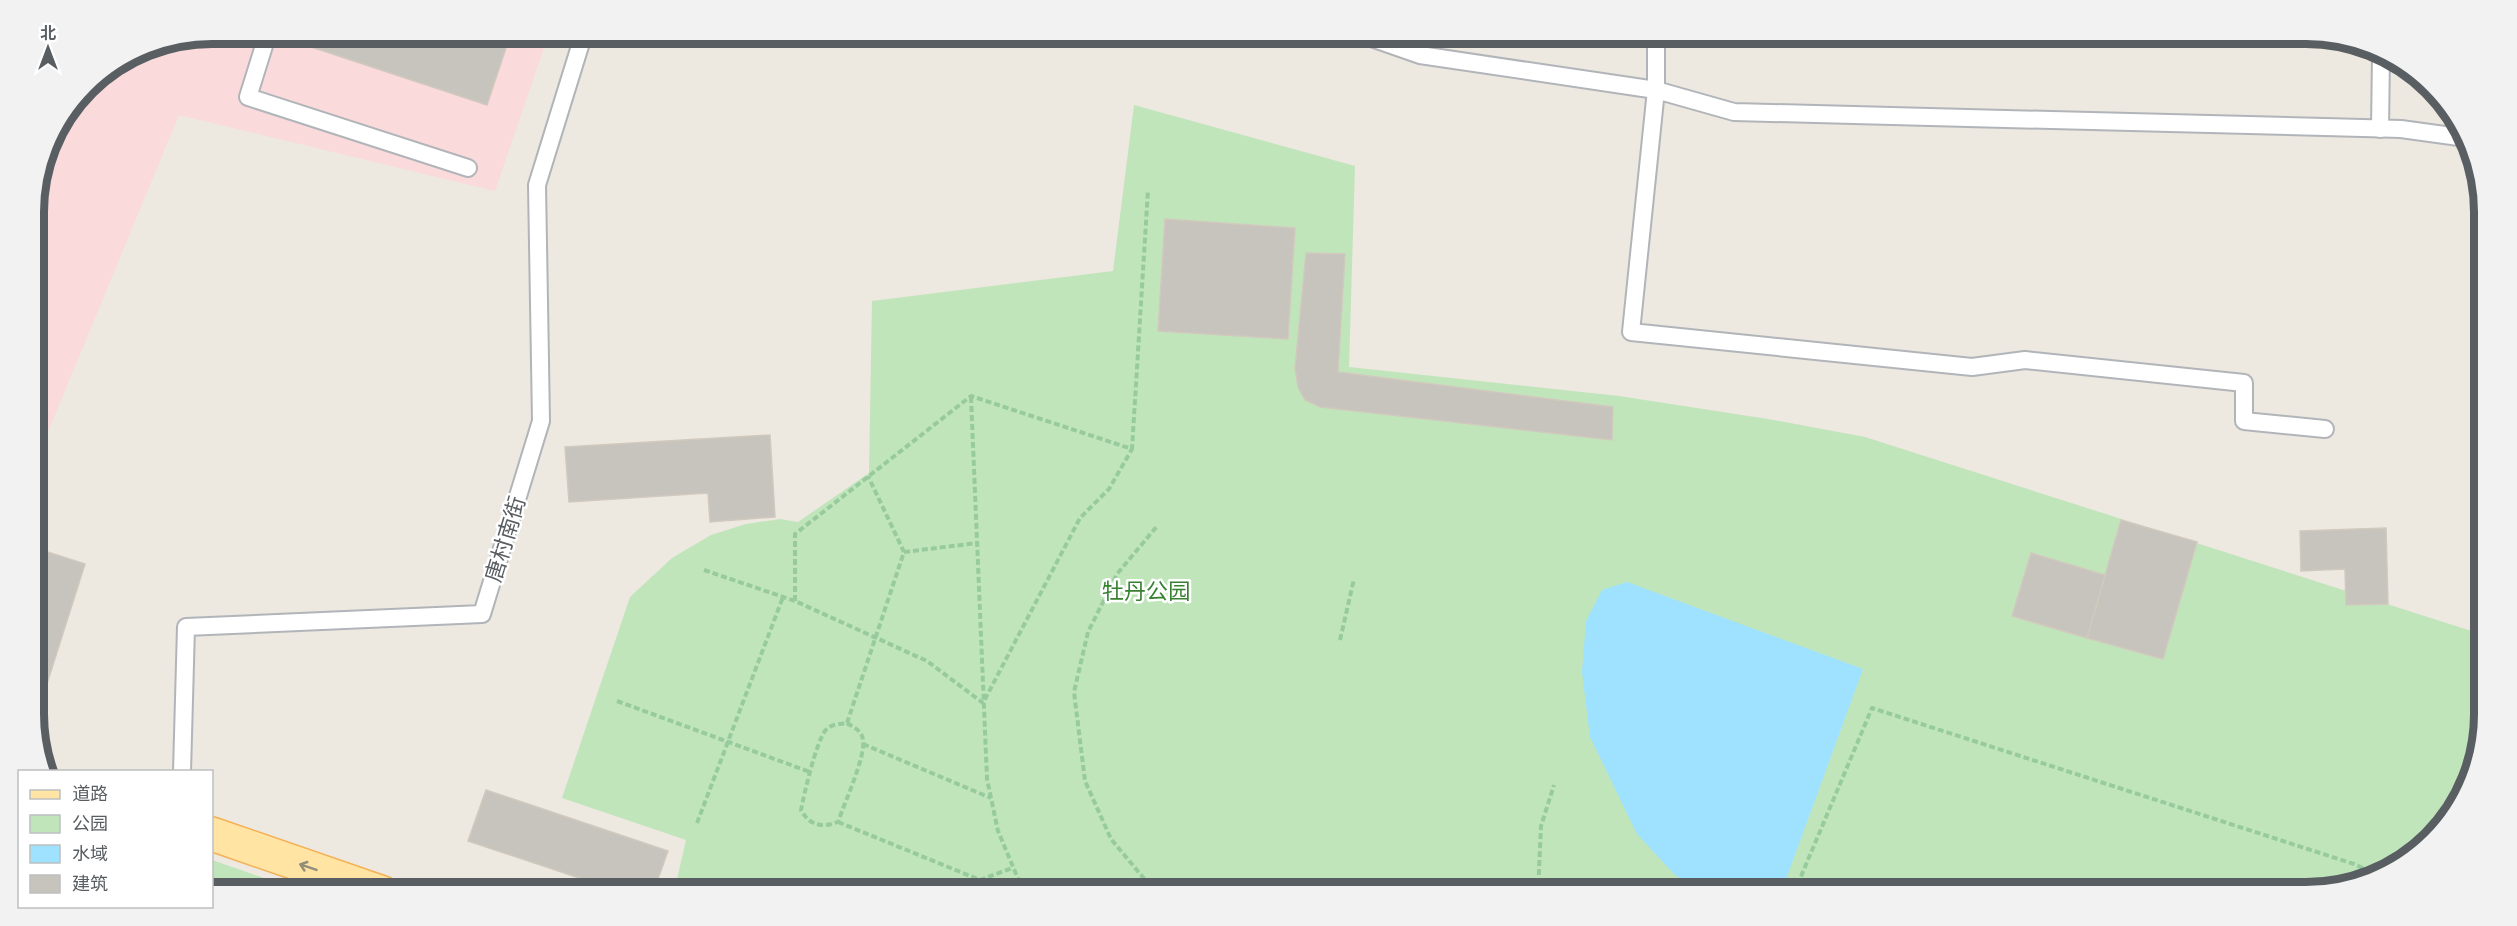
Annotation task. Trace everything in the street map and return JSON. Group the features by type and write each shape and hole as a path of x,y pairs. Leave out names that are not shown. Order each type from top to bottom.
{"main road":[{"path":"213,834 351,882"}],"lane":[{"path":"265,44 248,97 468,168"},
{"name":"唐村南街","path":"182,770 186,627 482,614 541,421 537,185 581,44"},
{"path":"1388,44 1420,55 1656,90 1734,112 2380,129 2456,137"},
{"path":"1656,44 1656,90 1631,332 1972,367 2025,360 2244,382 2244,421 2325,429"},
{"path":"2380,129 2381,62"}],"path":[{"path":"983,703 1080,518 1109,489 1132,449 1148,190"},
{"path":"971,396 1132,449"},
{"path":"795,601 795,534 971,396"},
{"path":"971,396 987,779 998,831 1019,882"},
{"path":"847,723 904,552 868,476"},
{"path":"1147,882 1111,838 1084,781 1074,692 1088,632 1117,574 1158,525"},
{"path":"904,552 977,543"},
{"path":"704,570 795,601 927,661 983,703"},
{"path":"1340,640 1354,579"},
{"path":"697,823 783,597"},
{"path":"617,701 810,772"},
{"path":"1799,882 1872,708 2354,864 2368,871"},
{"path":"838,822 863,752 859,730 847,723 835,724 825,730 810,772 801,810 805,818 816,825 826,826 838,822 980,880 1012,868"},
{"path":"863,744 991,798"},
{"path":"1538,882 1541,826 1554,785"}],"shaded area":[{"path":"200,44 545,44 495,191 179,115 47,434 44,479 45,189 49,168 61,137 78,109 101,85 127,66 157,52"}],"green space":[{"name":"牡丹公园","path":"1134,105 1355,166 1349,367 1619,396 1768,419 1865,437 2474,632 2474,715 2465,769 2439,817 2408,848 2370,870 2349,877 2317,882 676,882 686,840 562,798 630,597 672,558 711,535 746,524 780,519 798,522 869,473 872,301 1113,271"},
{"path":"213,860 276,882 213,882"}],"water":[{"path":"1627,582 1863,669 1785,882 1687,882 1675,875 1637,834 1590,737 1582,672 1586,621 1602,590"}],"building":[{"path":"302,44 507,44 487,105"},
{"path":"1165,219 1295,228 1288,339 1158,331"},
{"path":"1306,253 1345,254 1338,372 1613,407 1612,440 1320,407 1305,400 1298,387 1295,368"},
{"path":"770,435 775,517 710,522 708,493 569,502 565,447"},
{"path":"2121,520 2197,542 2163,659 2087,638"},
{"path":"2386,528 2388,604 2346,605 2345,569 2301,571 2300,531"},
{"path":"44,551 85,564 44,690"},
{"path":"2031,553 2105,575 2087,638 2012,616"},
{"path":"486,790 668,851 657,882 591,882 468,841"}]}
